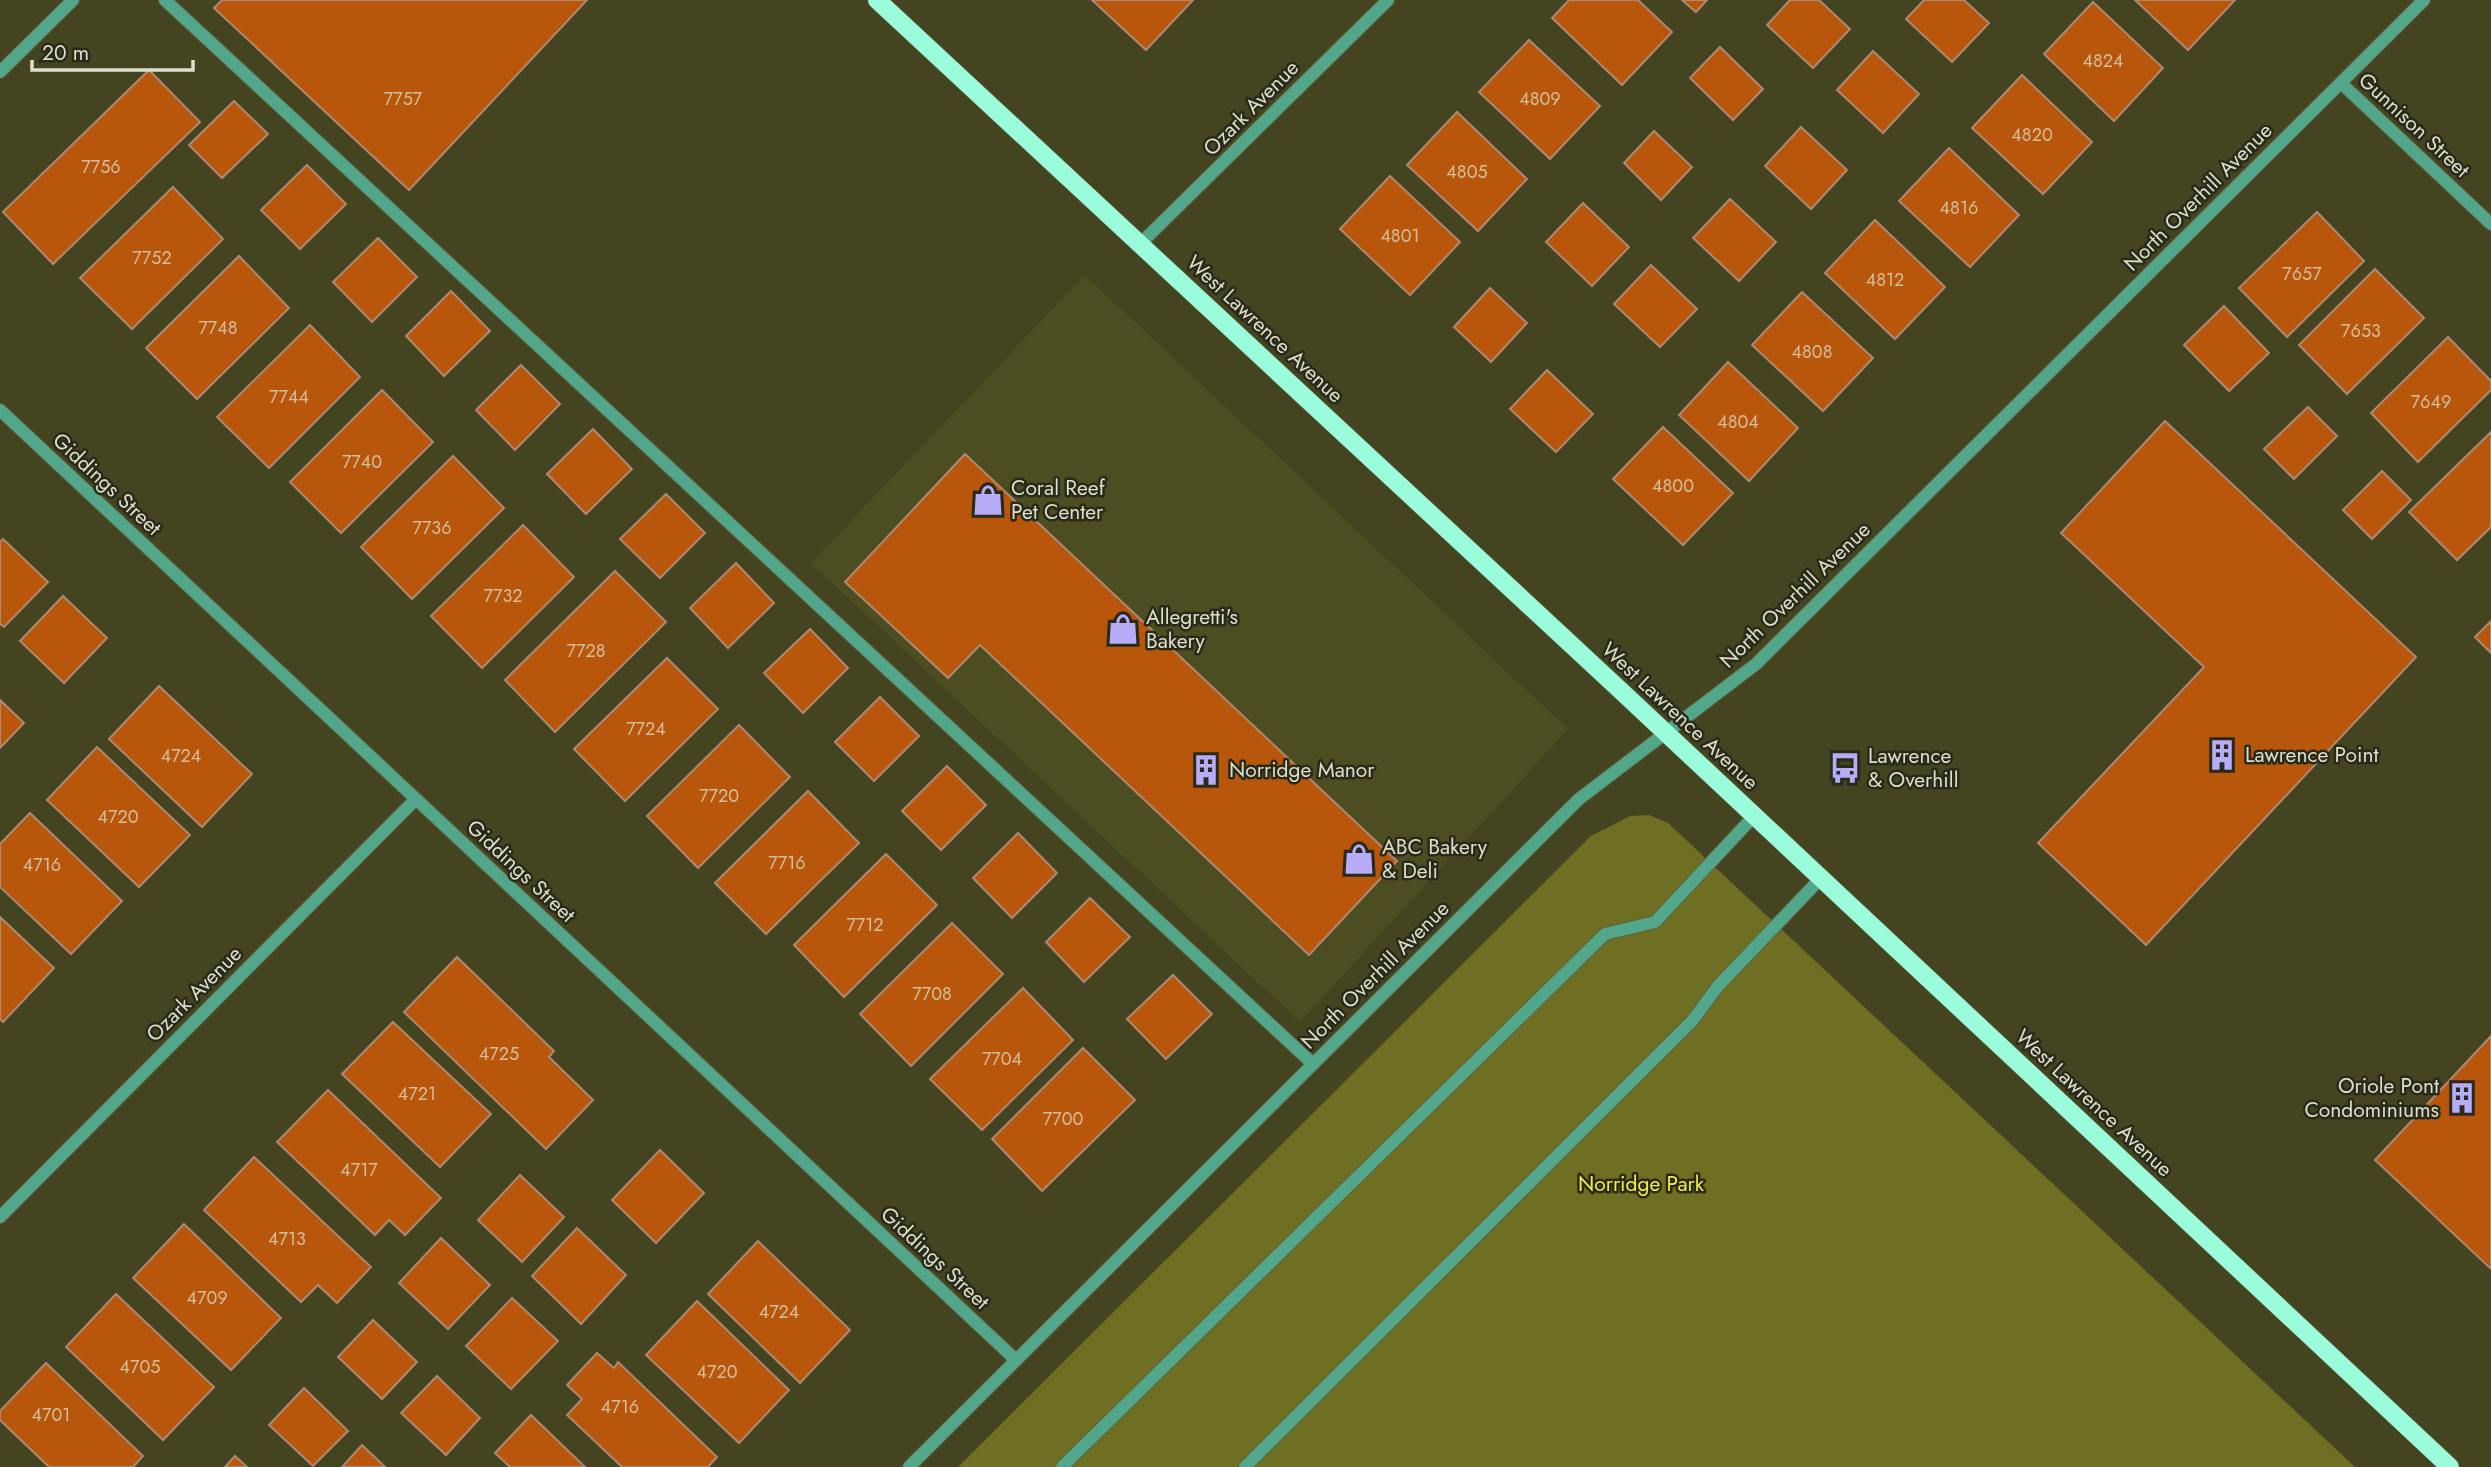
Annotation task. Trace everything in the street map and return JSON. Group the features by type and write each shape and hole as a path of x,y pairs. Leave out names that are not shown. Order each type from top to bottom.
{"main road":[{"name":"West Lawrence Avenue","path":"877,0 1665,732 2450,1467"}],"street":[{"path":"0,72 73,0"},
{"path":"165,0 1313,1064"},
{"name":"Ozark Avenue","path":"1140,244 1388,0"},
{"name":"North Overhill Avenue","path":"909,1467 1578,799 1756,664 2424,0"},
{"name":"Gunnison Street","path":"2341,83 2491,224"},
{"name":"Giddings Street","path":"0,410 1016,1360"},
{"name":"Ozark Avenue","path":"0,1217 416,799"},
{"path":"1062,1467 1605,934 1656,922 1754,816"},
{"path":"1245,1467 1692,1021 1718,986 1821,878"}],"shaded area":[{"name":"Norridge Manor","path":"1085,275 1568,729 1300,1022 811,563"}],"green space":[{"name":"Norridge Park","path":"1649,815 1668,823 2355,1467 958,1467 1591,836 1630,816"}],"building":[{"path":"222,0 587,0 409,190 214,8"},
{"path":"1092,0 1193,0 1146,50"},
{"path":"1569,0 1638,0 1672,32 1622,85 1552,18"},
{"path":"1682,0 1707,0 1696,12"},
{"path":"1790,0 1819,0 1850,29 1813,68 1767,25"},
{"path":"1924,0 1964,0 1989,23 1952,62 1906,19"},
{"path":"2135,0 2235,0 2188,50"},
{"path":"2093,2 2163,68 2114,121 2044,54"},
{"path":"1529,40 1600,106 1550,159 1479,92"},
{"path":"1720,47 1763,89 1733,120 1690,78"},
{"path":"1873,51 1919,94 1883,133 1837,90"},
{"path":"149,70 200,122 53,264 3,212"},
{"path":"2022,75 2092,142 2043,194 1972,128"},
{"path":"234,101 268,134 222,178 189,145"},
{"path":"1457,112 1527,179 1478,231 1407,165"},
{"path":"1801,127 1847,170 1811,209 1765,166"},
{"path":"1654,131 1692,167 1661,200 1624,163"},
{"path":"1949,148 2019,215 1970,267 1899,201"},
{"path":"307,165 346,204 300,249 261,210"},
{"path":"1390,176 1460,242 1410,295 1340,229"},
{"path":"173,187 223,239 132,329 80,278"},
{"path":"1730,199 1776,242 1739,281 1693,238"},
{"path":"1583,203 1629,247 1592,286 1546,242"},
{"path":"2317,212 2364,261 2287,337 2239,288"},
{"path":"1875,220 1945,287 1895,339 1825,273"},
{"path":"378,238 417,277 372,322 333,282"},
{"path":"239,256 289,308 197,399 146,348"},
{"path":"1651,265 1697,309 1660,347 1614,304"},
{"path":"2375,269 2424,318 2347,394 2299,345"},
{"path":"1490,288 1527,323 1491,362 1454,327"},
{"path":"451,291 490,331 444,376 406,336"},
{"path":"1802,292 1873,358 1823,411 1752,345"},
{"path":"2224,306 2269,353 2229,391 2184,345"},
{"path":"310,325 360,377 269,468 217,417"},
{"path":"2448,337 2491,381 2491,390 2418,462 2371,413"},
{"path":"1728,362 1798,428 1749,481 1679,415"},
{"path":"521,365 560,404 515,450 476,410"},
{"path":"1547,370 1593,414 1556,452 1510,409"},
{"path":"382,390 433,442 341,533 290,482"},
{"path":"2308,407 2337,436 2294,479 2264,449"},
{"name":"Lawrence Point","path":"2165,421 2416,657 2146,945 2038,843 2204,667 2061,533"},
{"path":"1663,427 1733,493 1683,545 1613,479"},
{"path":"593,429 632,469 586,514 547,474"},
{"path":"2491,432 2491,527 2457,560 2409,512"},
{"name":"Norridge Manor","path":"965,454 1397,861 1309,955 980,645 948,678 845,582"},
{"path":"453,456 504,508 412,599 361,547"},
{"path":"2382,471 2411,500 2372,539 2343,510"},
{"path":"666,494 705,533 660,578 620,539"},
{"path":"523,525 574,577 482,668 431,616"},
{"path":"3,539 48,582 4,627 0,624 0,542"},
{"path":"736,563 774,603 728,648 690,608"},
{"path":"615,571 666,622 555,732 505,680"},
{"path":"63,596 107,638 64,683 20,641"},
{"path":"2491,621 2491,653 2475,637"},
{"path":"810,629 848,668 803,713 764,673"},
{"path":"667,658 718,709 625,801 574,749"},
{"path":"159,686 252,774 202,827 109,739"},
{"path":"880,697 919,736 874,781 835,742"},
{"path":"0,700 24,723 0,748"},
{"path":"739,725 790,777 698,868 647,816"},
{"path":"97,747 190,835 139,887 47,800"},
{"path":"947,766 986,805 941,850 902,811"},
{"path":"808,791 859,843 766,934 715,883"},
{"path":"30,813 122,901 71,954 0,887 0,844"},
{"path":"1018,833 1057,873 1012,918 973,878"},
{"path":"886,854 937,905 844,997 794,945"},
{"path":"1090,898 1130,937 1084,982 1046,942"},
{"path":"0,917 54,968 3,1022 0,1019"},
{"path":"952,923 1003,974 911,1066 860,1014"},
{"path":"457,957 554,1051 549,1057 593,1100 546,1149 404,1012"},
{"path":"1173,975 1212,1014 1166,1059 1127,1019"},
{"path":"1023,988 1073,1040 982,1130 930,1079"},
{"path":"393,1022 491,1114 440,1167 342,1074"},
{"name":"Oriole Pont Condominiums","path":"2491,1036 2491,1269 2375,1160"},
{"path":"1083,1048 1135,1100 1042,1191 992,1139"},
{"path":"328,1090 441,1198 405,1235 389,1220 375,1235 277,1142"},
{"path":"660,1150 704,1193 656,1243 612,1200"},
{"path":"254,1157 371,1267 337,1303 318,1285 301,1302 204,1210"},
{"path":"520,1175 564,1217 522,1262 478,1220"},
{"path":"184,1224 281,1318 231,1370 133,1278"},
{"path":"577,1228 626,1275 581,1324 532,1276"},
{"path":"441,1238 490,1285 448,1329 399,1283"},
{"path":"758,1241 850,1330 800,1383 708,1294"},
{"path":"116,1294 214,1387 163,1440 66,1347"},
{"path":"512,1298 558,1341 511,1389 466,1346"},
{"path":"697,1301 789,1390 739,1443 646,1355"},
{"path":"373,1320 417,1362 382,1399 338,1357"},
{"path":"597,1353 614,1368 618,1362 717,1457 708,1467 622,1467 567,1415 582,1399 567,1385"},
{"path":"46,1363 143,1456 133,1467 49,1467 0,1420 0,1411"},
{"path":"437,1376 480,1418 446,1455 401,1413"},
{"path":"304,1388 348,1431 313,1466 269,1425"},
{"path":"531,1415 585,1467 510,1467 495,1453"},
{"path":"362,1445 385,1467 342,1467"},
{"path":"235,1456 247,1467 225,1467"}],"place":[{"name":"Coral Reef Pet Center","path":"988,500"},
{"name":"Allegretti's Bakery","path":"1123,629"},
{"name":"Lawrence Point","path":"2222,755"},
{"name":"Lawrence & Overhill","path":"1845,768"},
{"name":"Norridge Manor","path":"1206,770"},
{"name":"ABC Bakery & Deli","path":"1359,859"},
{"name":"Oriole Pont Condominiums","path":"2462,1098"}]}
